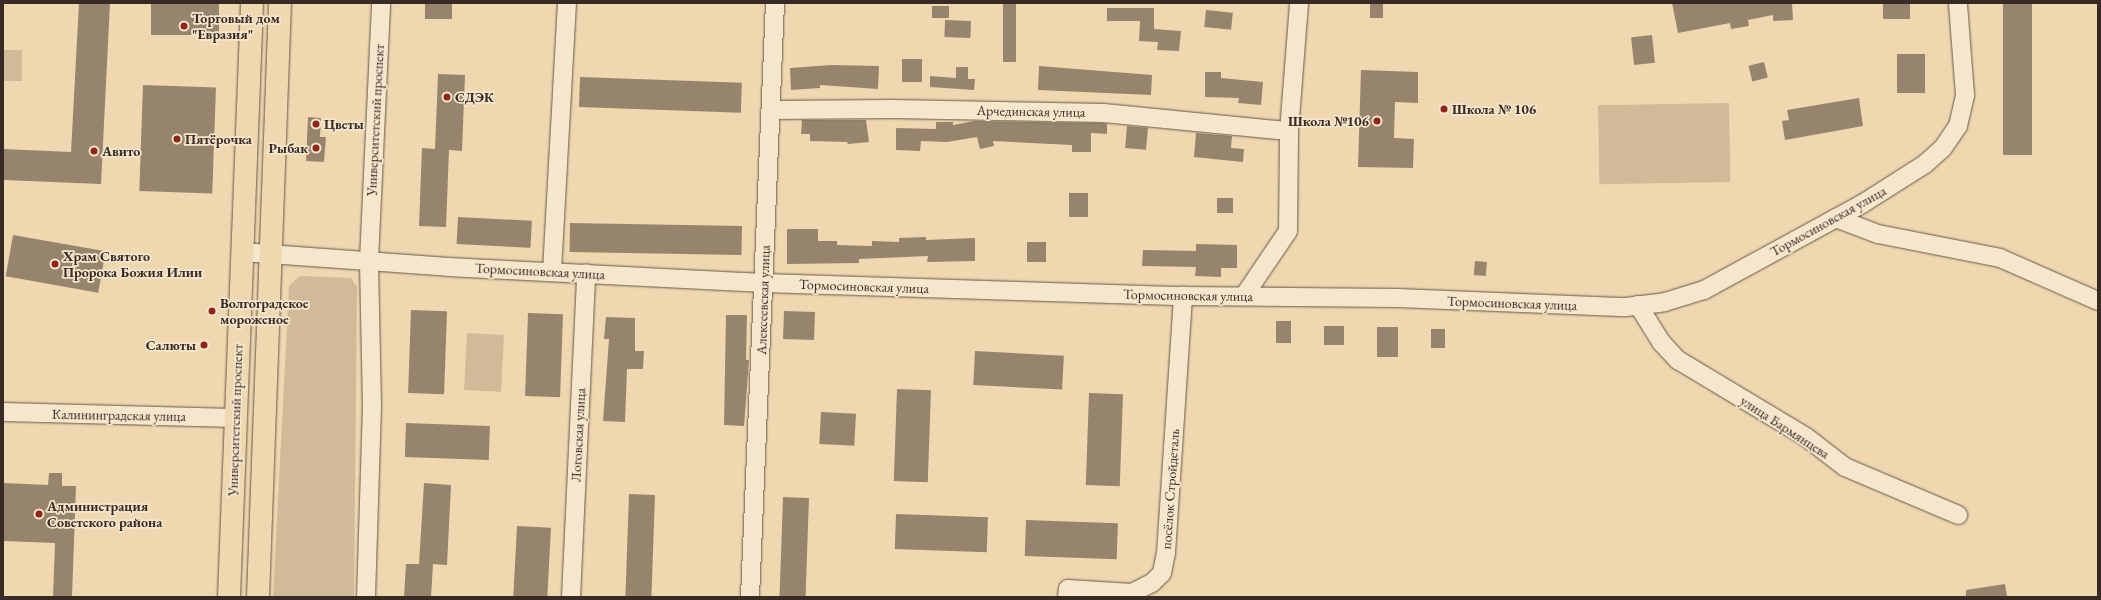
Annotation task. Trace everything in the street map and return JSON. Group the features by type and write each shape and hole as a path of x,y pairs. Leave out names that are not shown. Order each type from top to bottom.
{"highway":[{"name":"Университетский проспект","path":"229,597 241,252 252,3"},
{"path":"258,597 280,3"}],"street":[{"name":"Университетский проспект","path":"366,597 372,406 369,260 381,3"},
{"path":"552,271 567,3"},
{"name":"Алексеевская улица","path":"750,597 772,110 775,3"},
{"path":"1244,296 1288,231 1289,131 1299,3"},
{"name":"Тормосиновская улица","path":"241,252 369,260 448,267 552,271 764,284 1182,296 1244,296 1638,305 1665,302 1704,290 1836,218 1925,164 1943,148 1958,126 1965,95 1958,3"},
{"name":"Арчединская улица","path":"772,110 893,109 1104,113 1289,131"},
{"path":"1836,218 1878,234 2000,258 2098,300"},
{"name":"Логовская улица","path":"571,597 586,273"},
{"name":"посёлок Стройдеталь","path":"1067,597 1068,589 1132,592 1152,583 1162,573 1166,553 1182,296"},
{"name":"улица Бармянцева","path":"1638,305 1661,342 1678,360 1806,437 1845,467 1958,515"},
{"name":"Калининградская улица","path":"3,412 235,418"}],"shaded area":[{"path":"3,50 22,50 22,81 3,81"},
{"path":"1729,103 1730,182 1599,184 1598,105"},
{"path":"300,276 351,278 357,287 354,597 273,597 289,286"},
{"path":"467,333 504,335 501,392 464,390"}],"building":[{"path":"79,3 110,3 101,184 3,180 3,149 71,152"},
{"name":"Торговый дом \"Евразия\"","path":"151,3 219,3 219,35 151,35"},
{"path":"425,3 452,3 452,19 425,19"},
{"path":"1003,3 1016,3 1016,62 1003,62"},
{"path":"1370,3 1383,3 1383,18 1370,18"},
{"path":"1672,3 1792,3 1793,20 1773,21 1773,15 1748,20 1749,26 1731,29 1730,23 1678,33"},
{"path":"1883,3 1910,3 1910,19 1883,19"},
{"path":"2003,3 2032,3 2032,155 2003,155"},
{"path":"932,6 949,6 949,18 932,18"},
{"path":"1107,8 1154,8 1154,29 1181,31 1179,51 1157,50 1158,42 1139,41 1140,21 1107,21"},
{"path":"1206,10 1233,13 1231,30 1204,27"},
{"path":"945,20 971,21 970,38 944,37"},
{"path":"1652,35 1655,63 1634,65 1631,37"},
{"path":"1897,54 1925,54 1925,93 1897,93"},
{"path":"902,59 922,59 922,82 902,82"},
{"path":"1764,62 1768,78 1752,81 1748,66"},
{"path":"831,65 879,66 878,89 820,85 820,88 791,90 790,68"},
{"path":"1039,66 1152,75 1151,95 1038,90"},
{"path":"956,67 968,67 968,79 975,79 974,90 930,87 930,76 956,78"},
{"name":"Школа №106","path":"1361,70 1418,72 1418,103 1395,102 1394,138 1414,139 1413,168 1358,167"},
{"path":"1205,72 1221,72 1221,78 1263,82 1261,105 1238,103 1239,98 1205,97"},
{"path":"438,74 465,75 462,151 449,150 446,227 419,226 422,148 435,149"},
{"path":"580,77 742,83 741,113 579,107"},
{"name":"Пятёрочка","path":"143,85 216,88 212,193 139,191"},
{"path":"1859,98 1863,126 1785,140 1782,121 1789,120 1787,110"},
{"path":"308,117 321,118 320,137 326,137 324,162 306,161"},
{"path":"802,120 866,120 869,142 848,144 847,142 810,141 810,134 801,134"},
{"path":"975,121 1103,123 1107,124 1107,134 1091,133 1091,152 1072,152 1072,145 993,141 994,146 980,149 977,137 947,142 921,141 920,151 896,150 896,128 936,129 936,122 953,122 953,125"},
{"path":"1127,126 1148,128 1146,150 1125,148"},
{"path":"1196,133 1232,136 1231,148 1244,149 1243,162 1194,157"},
{"path":"1069,193 1088,193 1088,217 1069,217"},
{"path":"1217,198 1233,198 1233,213 1217,213"},
{"path":"458,217 532,221 530,248 457,244"},
{"path":"570,223 742,226 741,255 569,252"},
{"path":"787,229 818,229 818,241 837,241 837,245 872,246 872,241 899,242 899,238 926,237 926,240 975,238 975,261 927,262 928,256 859,259 859,263 787,264"},
{"name":"Храм Святого Пророка Божия Илии","path":"13,235 106,251 98,293 6,276"},
{"path":"1027,242 1046,242 1046,262 1027,262"},
{"path":"1196,244 1237,245 1237,268 1221,268 1221,277 1195,276 1196,267 1142,266 1143,250 1196,251"},
{"path":"1475,261 1487,262 1486,276 1474,275"},
{"path":"411,310 447,311 444,394 408,393"},
{"path":"784,311 815,312 814,340 783,339"},
{"path":"528,313 563,314 560,397 525,396"},
{"path":"726,315 747,315 746,360 749,360 744,426 724,425"},
{"path":"606,317 635,318 635,351 644,351 643,369 627,369 625,422 603,421 609,339 604,339"},
{"path":"1276,321 1291,321 1291,343 1276,343"},
{"path":"1324,326 1344,326 1344,345 1324,345"},
{"path":"1377,327 1398,327 1398,357 1377,357"},
{"path":"1431,329 1445,329 1445,348 1431,348"},
{"path":"975,351 1064,356 1062,390 973,385"},
{"path":"897,389 931,390 928,482 894,481"},
{"path":"1089,393 1123,394 1120,486 1086,485"},
{"path":"821,412 856,414 854,446 819,444"},
{"path":"406,423 490,426 489,460 405,457"},
{"name":"Администрация Советского района","path":"49,473 62,473 62,486 76,486 72,597 53,597 55,543 3,541 3,483 48,485"},
{"path":"424,483 451,485 447,565 433,564 431,597 404,597 406,564 419,564"},
{"path":"629,494 655,495 651,597 625,597"},
{"path":"783,497 809,498 806,597 780,597"},
{"path":"896,514 988,517 987,552 895,549"},
{"path":"1026,520 1118,523 1117,559 1025,556"},
{"path":"517,526 551,528 547,597 513,597"},
{"path":"2005,584 2007,597 1966,597 1966,590"}],"place":[{"name":"Торговый дом \"Евразия\"","path":"184,26"},
{"name":"СДЭК","path":"447,97"},
{"name":"Школа № 106","path":"1444,109"},
{"name":"Школа №106","path":"1377,121"},
{"name":"Цветы","path":"316,124"},
{"name":"Пятёрочка","path":"177,139"},
{"name":"Рыбак","path":"316,148"},
{"name":"Авито","path":"94,151"},
{"name":"Храм Святого Пророка Божия Илии","path":"55,264"},
{"name":"Волгоградское мороженое","path":"212,311"},
{"name":"Салюты","path":"204,345"},
{"name":"Администрация Советского района","path":"39,514"}]}
